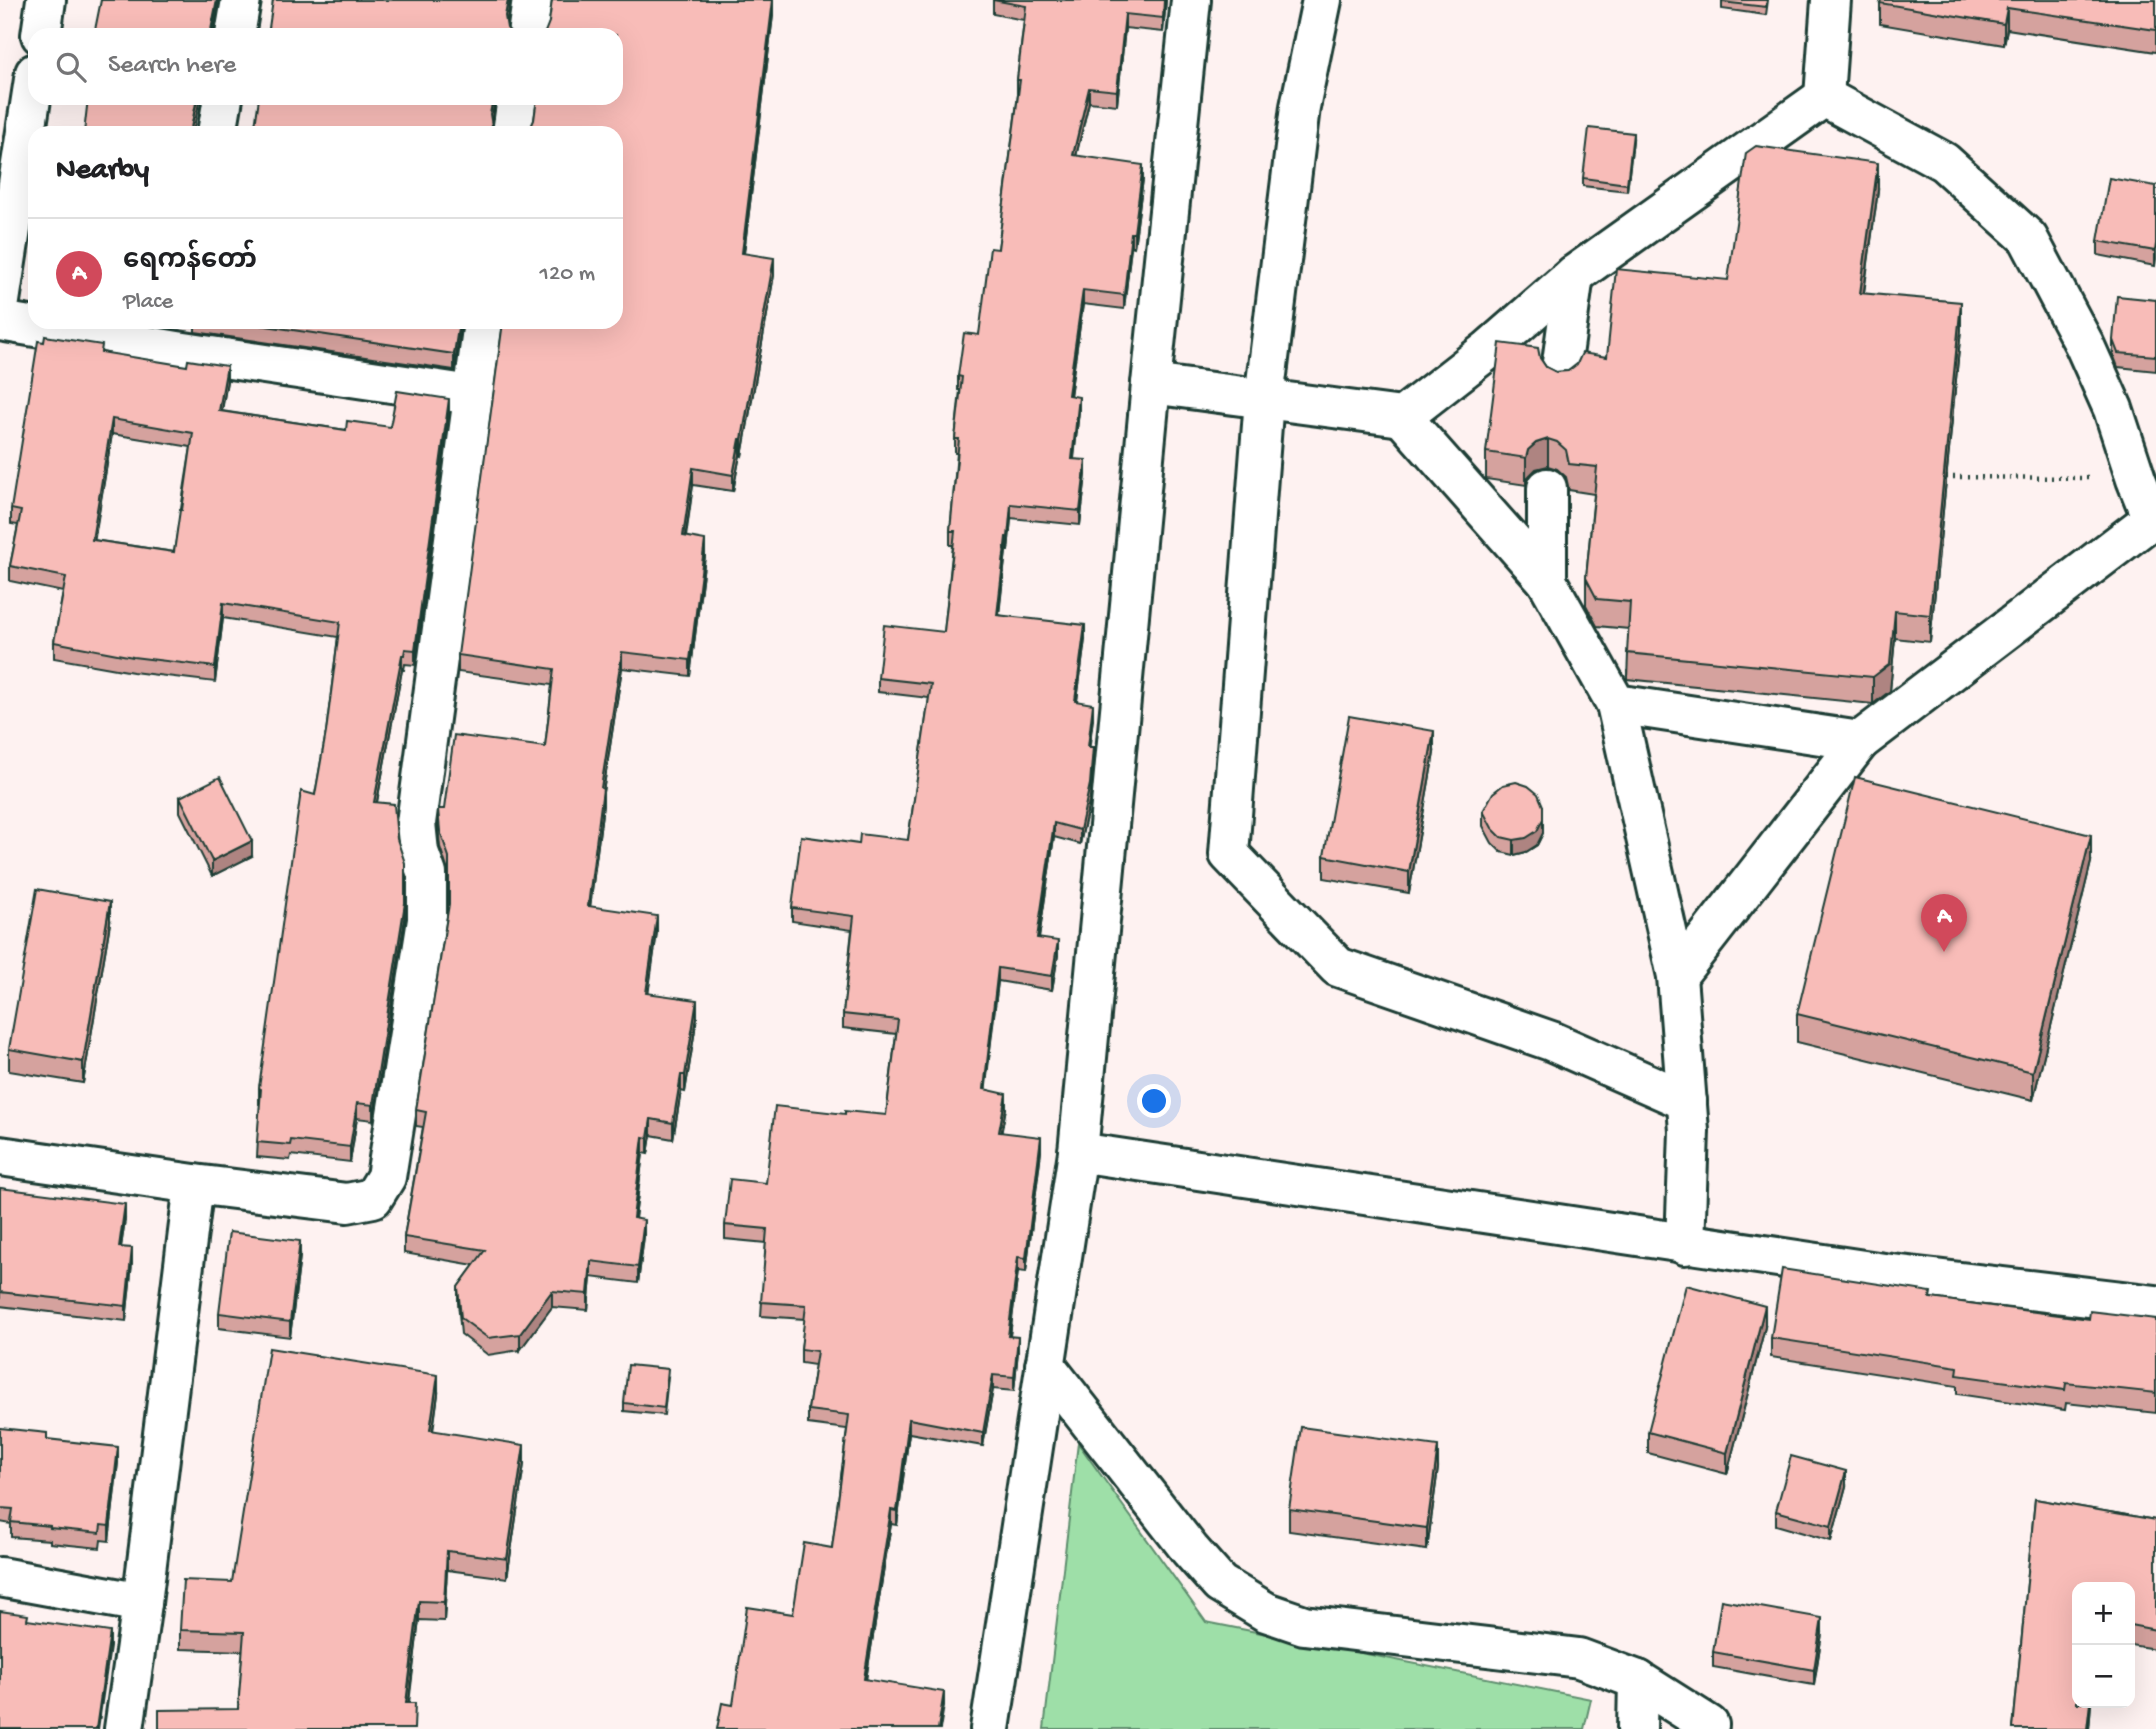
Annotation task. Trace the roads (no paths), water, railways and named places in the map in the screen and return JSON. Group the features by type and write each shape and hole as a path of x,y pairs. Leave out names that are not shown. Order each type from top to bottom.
{"street":[{"path":"42,28 46,0"},
{"path":"236,28 241,0"},
{"path":"528,28 532,0"},
{"path":"990,1729 1078,1152 1191,0"},
{"path":"1322,0 1300,107 1264,399 1229,854 1338,967 1551,1041 1687,1101"},
{"path":"1824,97 1831,0"},
{"path":"1402,417 1488,350 1574,275 1824,97"},
{"path":"1677,976 1860,741 2154,519 2136,479 2113,409 2084,344 2028,238 1944,162 1824,97"},
{"path":"0,300 30,105"},
{"path":"218,126 222,105"},
{"path":"513,126 516,105"},
{"path":"1560,377 1574,275"},
{"path":"0,321 28,323"},
{"path":"95,329 179,336 472,396"},
{"path":"0,1156 346,1203 373,1198 386,1177 427,920 427,874 419,852 416,823 482,329"},
{"path":"1152,384 1402,417 1547,580 1616,704 1677,976 1689,1131 1685,1245"},
{"path":"1547,488 1547,580"},
{"path":"1616,704 1860,741"},
{"path":"1078,1152 1685,1245 1884,1273 2156,1305"},
{"path":"124,1729 194,1184"},
{"path":"1045,1365 1220,1584 1266,1612 1304,1625 1579,1658 1638,1680 1709,1725"},
{"path":"0,1577 142,1603"},
{"path":"1637,1729 1638,1680"}],"place":[{"name":"ရေကန်တော်","path":"1944,952"}]}
